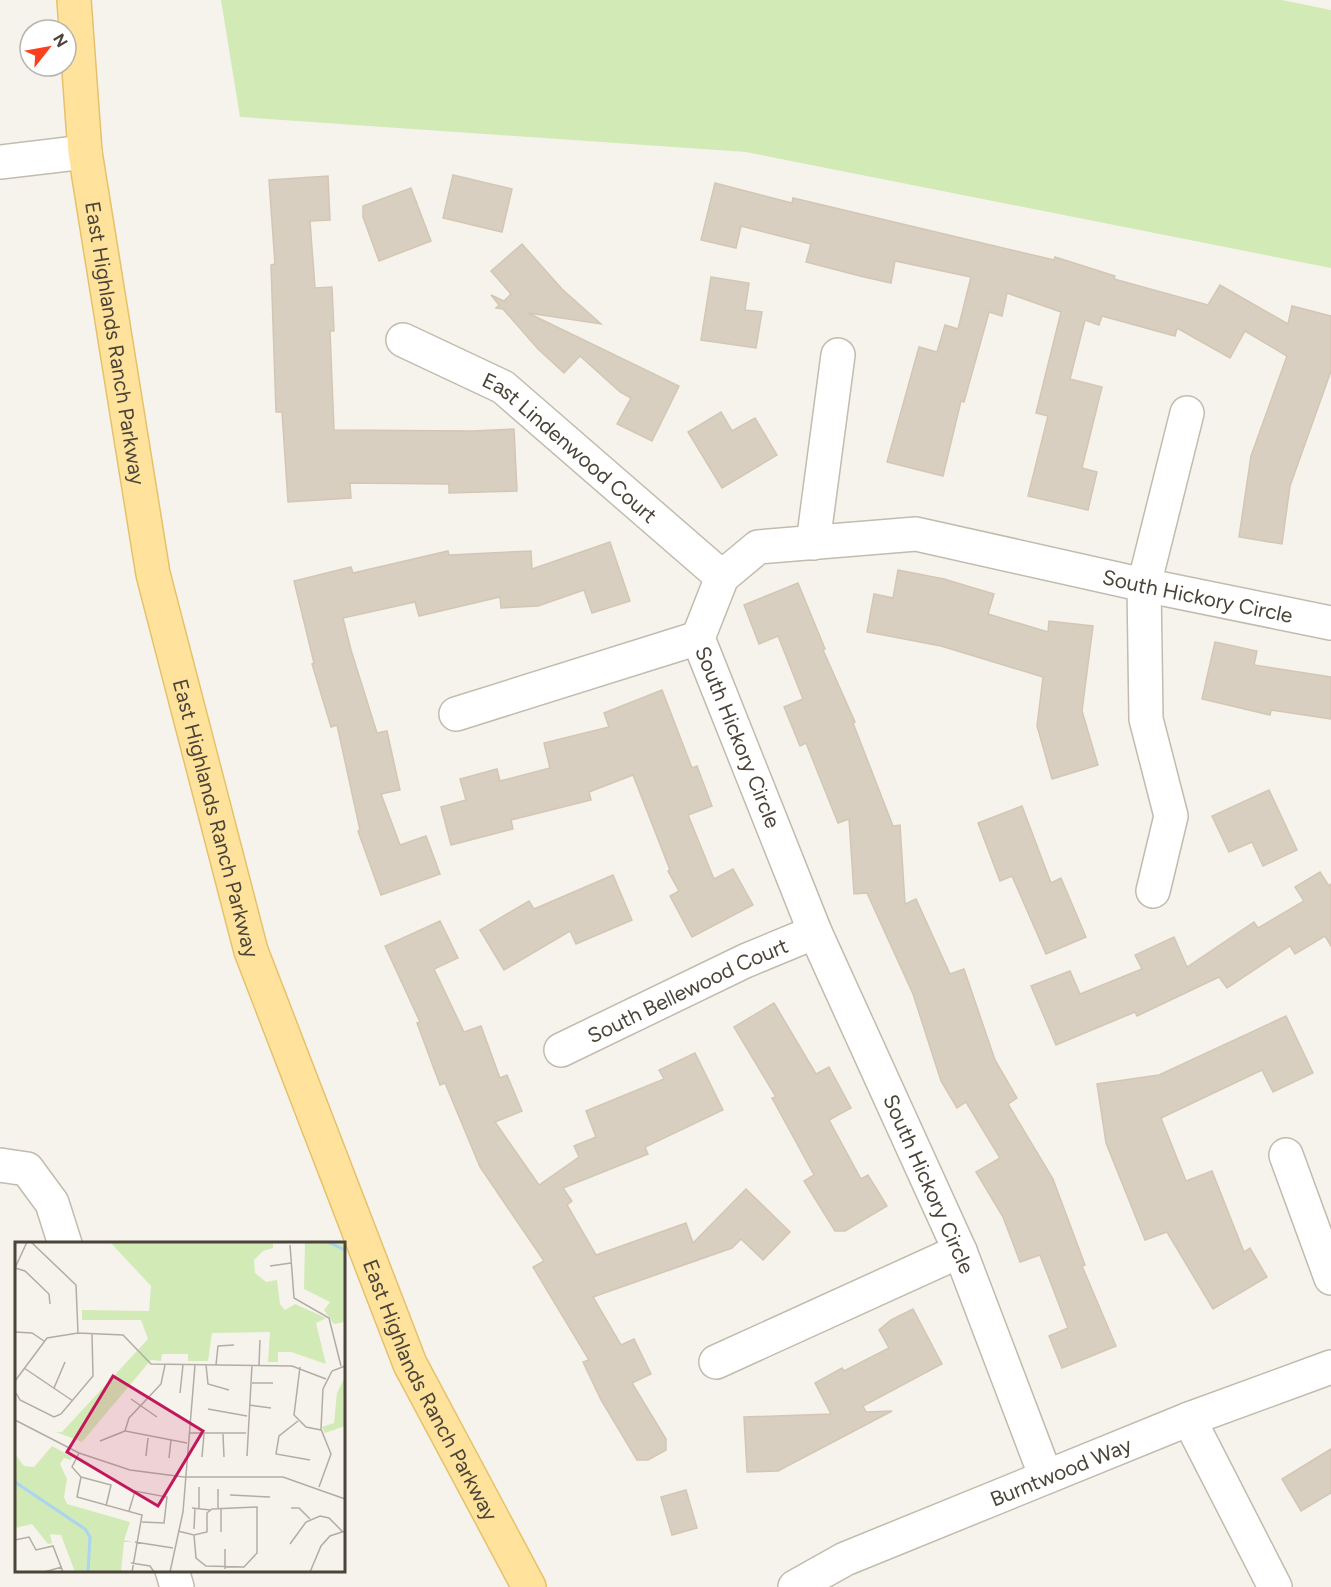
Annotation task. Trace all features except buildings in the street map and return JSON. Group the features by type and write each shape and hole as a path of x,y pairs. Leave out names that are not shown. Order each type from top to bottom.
{"main road":[{"name":"East Highlands Ranch Parkway","path":"74,0 85,152 153,574 251,951 410,1364 529,1587"}],"street":[{"path":"0,162 85,152"},
{"name":"East Lindenwood Court","path":"403,340 503,387 722,577"},
{"path":"813,543 838,356"},
{"path":"1153,891 1171,816 1146,719 1144,585 1187,413"},
{"name":"South Hickory Circle","path":"1046,1478 960,1251 815,932 698,638 722,577 758,547 916,534 1144,585 1331,623"},
{"path":"456,714 698,638"},
{"name":"South Bellewood Court","path":"561,1050 745,962 815,932"},
{"path":"1286,1155 1331,1278"},
{"path":"0,1165 27,1169 52,1203 65,1242"},
{"path":"716,1362 960,1251"},
{"name":"Burntwood Way","path":"795,1587 845,1559 1189,1419 1331,1367"},
{"path":"1189,1419 1275,1587"},
{"path":"173,1572 177,1587"}],"green space":[{"path":"221,0 1282,0 1331,10 1331,268 746,152 240,117"}]}
